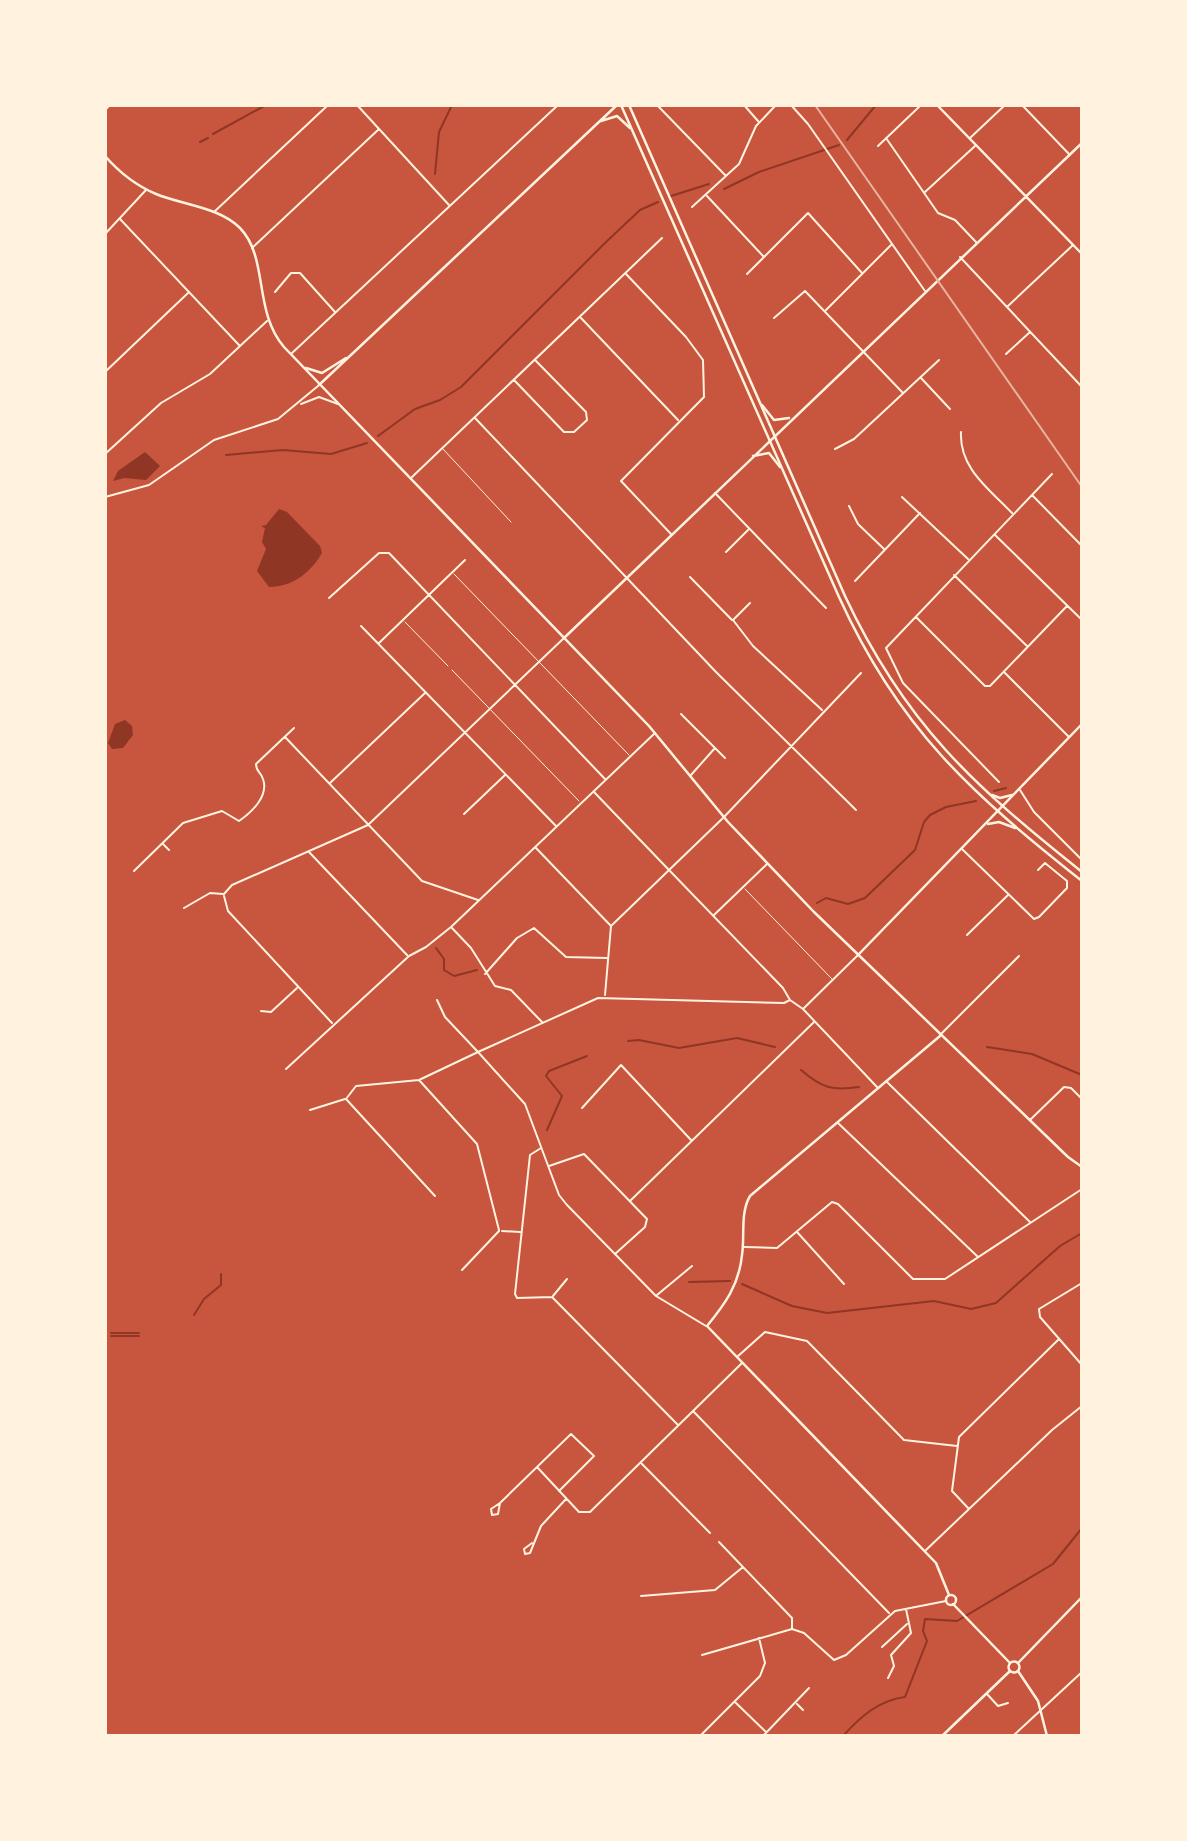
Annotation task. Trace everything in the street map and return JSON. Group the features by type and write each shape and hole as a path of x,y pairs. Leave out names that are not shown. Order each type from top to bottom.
{"main road":[{"path":"319,385 619,105 850,621 881,678 933,748 997,813 1082,881"},
{"path":"629,105 774,435 872,649 914,713 977,786 1082,872"},
{"path":"937,105 1082,254"},
{"path":"598,123 617,116 634,134"},
{"path":"564,638 925,290 1082,143"},
{"path":"105,156 147,190 213,213 240,229 252,248 267,321 290,354 656,733 724,817 768,863 940,1036 1082,1167"},
{"path":"303,367 322,373 356,351"},
{"path":"762,405 777,421 796,414"},
{"path":"751,457 761,453 770,454 784,473"},
{"path":"859,954 1082,724"},
{"path":"977,786 1000,798 1014,794"},
{"path":"983,827 999,822 1015,828"},
{"path":"940,1036 750,1196 745,1209 743,1247 730,1298 707,1326 925,1551 940,1569 949,1595 955,1598 953,1604"},
{"path":"949,1595 946,1601 953,1604 1010,1663 1010,1671"},
{"path":"1047,1736 1042,1711 1018,1671 1018,1663 1082,1597"},
{"path":"1010,1663 1018,1663"},
{"path":"942,1736 1010,1671 1018,1671"}],"street":[{"path":"105,110 110,105"},
{"path":"213,213 328,105"},
{"path":"357,105 450,205"},
{"path":"290,354 558,105"},
{"path":"657,105 726,177"},
{"path":"744,105 759,121"},
{"path":"692,206 706,196 744,158 759,121 776,105"},
{"path":"791,105 925,290"},
{"path":"878,146 921,105"},
{"path":"969,139 1005,105"},
{"path":"1022,105 1069,155"},
{"path":"252,248 379,129"},
{"path":"886,138 938,213 955,220 976,242"},
{"path":"924,193 975,146"},
{"path":"105,234 147,190"},
{"path":"706,196 763,257"},
{"path":"747,274 808,214 862,273"},
{"path":"120,219 240,345"},
{"path":"410,479 662,238"},
{"path":"825,310 891,244"},
{"path":"1007,307 1074,245"},
{"path":"960,257 1082,387"},
{"path":"275,292 291,273 300,272 336,312"},
{"path":"625,273 687,337 703,360 704,397 621,481 671,534"},
{"path":"774,318 803,291 825,310 903,393"},
{"path":"105,372 189,292"},
{"path":"580,317 679,421"},
{"path":"105,454 161,403 210,374 267,321"},
{"path":"1006,354 1030,332"},
{"path":"514,380 564,432 574,432 587,420 586,412 535,360"},
{"path":"835,449 853,439 939,360"},
{"path":"920,377 950,409"},
{"path":"300,404 319,385"},
{"path":"105,497 149,485 215,440 271,422 300,404 319,397 338,404"},
{"path":"475,418 716,672 856,810"},
{"path":"961,432 960,446 965,464 1013,514"},
{"path":"999,782 903,683 887,651 888,644 1052,474"},
{"path":"715,492 826,608"},
{"path":"1032,494 1082,546"},
{"path":"902,497 969,560"},
{"path":"849,506 858,524 885,549"},
{"path":"855,581 919,513"},
{"path":"726,552 749,529"},
{"path":"994,534 1082,620"},
{"path":"329,598 383,551 389,553 606,779"},
{"path":"379,644 465,560"},
{"path":"954,575 1028,647"},
{"path":"690,577 733,620 752,645 823,711"},
{"path":"733,620 750,603"},
{"path":"915,616 985,686 990,686 1068,606"},
{"path":"361,626 556,827"},
{"path":"184,908 210,893 224,894 232,886 368,825 564,638"},
{"path":"1004,672 1069,737"},
{"path":"605,997 611,926 724,817 861,673"},
{"path":"329,784 425,693"},
{"path":"681,714 725,758"},
{"path":"134,871 184,822 222,811 240,821 251,813 262,795 264,780 256,764 294,728"},
{"path":"286,1069 409,956 426,947 451,927 656,733"},
{"path":"285,737 422,881 478,900"},
{"path":"691,775 715,748"},
{"path":"464,814 505,774"},
{"path":"1020,789 1034,812 1082,860"},
{"path":"593,791 877,1088"},
{"path":"162,844 169,850"},
{"path":"535,847 611,926"},
{"path":"962,849 1034,919 1040,917 1068,888 1067,881 1051,865 1045,863 1038,870"},
{"path":"309,852 409,956"},
{"path":"713,916 768,863"},
{"path":"224,894 228,911 333,1024"},
{"path":"967,935 1009,894"},
{"path":"189,905 192,911"},
{"path":"451,927 471,948 495,986 511,990 543,1023"},
{"path":"485,974 517,938 534,928 566,957 607,958"},
{"path":"803,1009 859,954"},
{"path":"940,1036 1019,956"},
{"path":"267,1014 298,987"},
{"path":"310,1110 345,1099 356,1086 419,1080 605,997 784,1003 790,1000"},
{"path":"437,1000 445,1017 525,1104 559,1195 656,1296 707,1326"},
{"path":"261,1011 267,1014"},
{"path":"267,1014 268,1019"},
{"path":"630,1201 814,1022"},
{"path":"582,1108 621,1065 692,1141"},
{"path":"419,1080 477,1144 499,1230"},
{"path":"886,1081 1031,1223"},
{"path":"1030,1121 1064,1087 1070,1088 1082,1098"},
{"path":"345,1099 436,1196"},
{"path":"837,1122 979,1258"},
{"path":"542,1148 530,1155 515,1294 517,1298 552,1297 678,1425"},
{"path":"548,1167 584,1154 630,1201 647,1223 615,1255"},
{"path":"743,1247 777,1248 832,1202 838,1203 913,1279 945,1279 1082,1189"},
{"path":"499,1230 522,1232"},
{"path":"462,1270 499,1230"},
{"path":"797,1232 844,1283"},
{"path":"656,1296 692,1266"},
{"path":"552,1297 567,1279"},
{"path":"1082,1283 1040,1309 1040,1317 1082,1365"},
{"path":"736,1357 765,1332 807,1341 904,1440 957,1446"},
{"path":"969,1509 953,1491 959,1437 1059,1339"},
{"path":"537,1467 583,1514 590,1512 742,1363"},
{"path":"925,1551 1052,1430 1082,1406"},
{"path":"692,1411 890,1614"},
{"path":"500,1503 571,1434 594,1456 559,1491"},
{"path":"640,1462 710,1533"},
{"path":"532,1543 549,1516 566,1499"},
{"path":"719,1542 792,1618 792,1629"},
{"path":"641,1596 715,1590 743,1567"},
{"path":"702,1655 792,1629 804,1633 829,1657 837,1660 890,1614 906,1608 946,1601"},
{"path":"888,1678 894,1666 891,1655 911,1633 906,1608"},
{"path":"882,1647 908,1624"},
{"path":"700,1736 760,1676 765,1662 759,1638"},
{"path":"1013,1736 1082,1672"},
{"path":"763,1736 809,1688"},
{"path":"986,1694 999,1706 1008,1703"},
{"path":"734,1701 766,1732"},
{"path":"796,1703 803,1710"}],"lane":[{"path":"442,448 511,522"},
{"path":"453,572 630,757"},
{"path":"403,620 448,666"},
{"path":"452,670 581,803"},
{"path":"743,887 833,980"}],"shaded area":[{"path":"145,452 160,466 146,480 124,478 113,481 118,471"},
{"path":"279,509 287,512 320,546 322,553 300,577 286,584 269,587 257,571 266,549 262,542 265,528 261,526 266,525"},
{"path":"125,720 132,726 133,735 123,748 112,749 108,743 115,724"}],"waterway":[{"path":"213,134 266,105"},
{"path":"435,174 439,132 452,105"},
{"path":"847,140 876,105"},
{"path":"200,142 208,138"},
{"path":"724,189 759,172 839,145"},
{"path":"671,196 709,184"},
{"path":"378,436 415,409 440,400 461,387 640,210 658,202"},
{"path":"226,455 283,450 331,454 367,443"},
{"path":"994,791 1006,788"},
{"path":"817,903 826,898 848,904 865,898 915,850 924,822 930,815 946,807 976,801"},
{"path":"436,948 444,959 444,970 454,976 477,970"},
{"path":"628,1041 639,1040 679,1048 737,1038 775,1047"},
{"path":"987,1047 1032,1054 1082,1075"},
{"path":"547,1130 562,1096 546,1076 549,1071 587,1056"},
{"path":"801,1070 828,1087 859,1087"},
{"path":"742,1284 792,1306 827,1313 934,1301 971,1309 996,1303 1060,1246 1082,1233"},
{"path":"194,1315 204,1299 221,1285 221,1274"},
{"path":"689,1282 730,1281"},
{"path":"111,1333 139,1333"},
{"path":"111,1336 139,1336"},
{"path":"843,1736 871,1710 905,1697 927,1641 923,1631 925,1619 957,1621 1053,1564 1082,1528"}],"railway":[{"path":"815,105 1082,487"}]}
